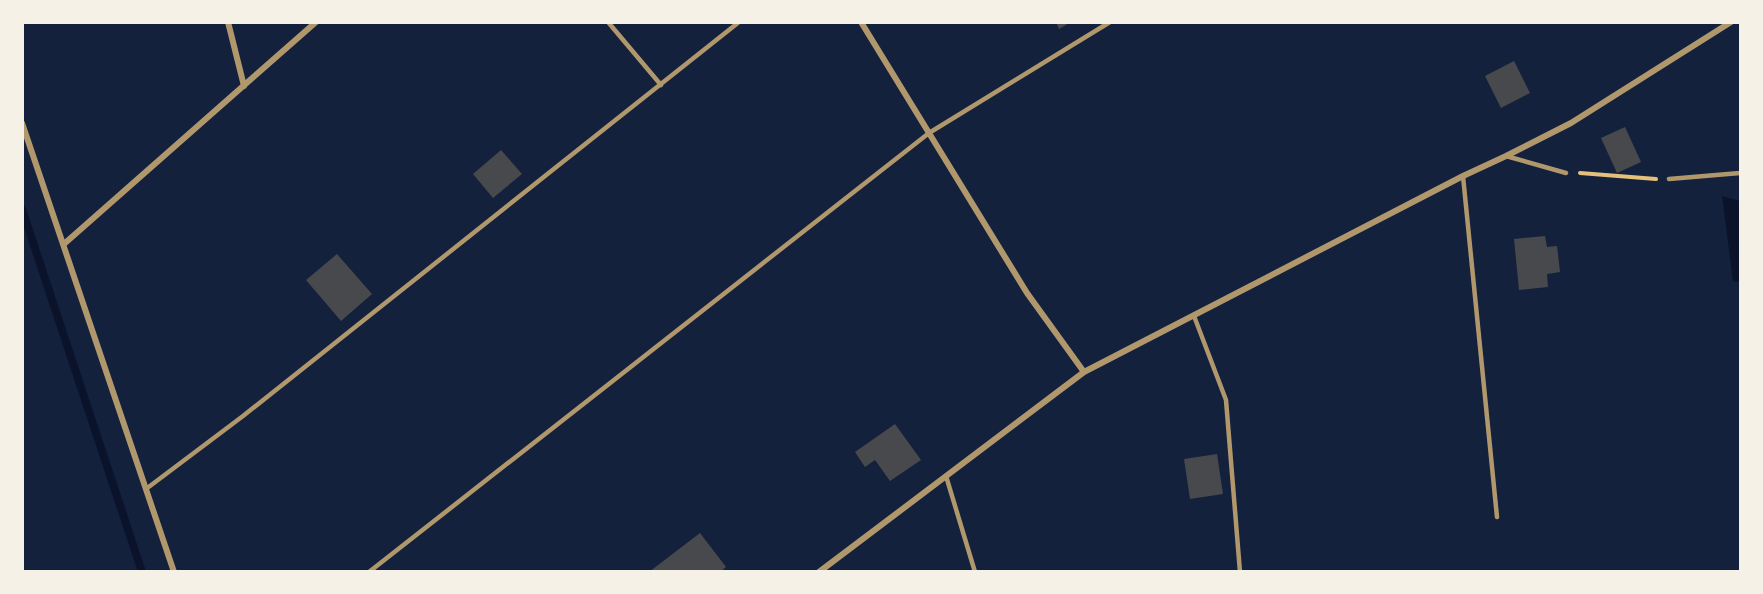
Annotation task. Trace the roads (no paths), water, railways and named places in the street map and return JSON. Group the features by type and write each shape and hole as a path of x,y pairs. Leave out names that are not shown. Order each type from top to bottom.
{"street":[{"path":"228,22 244,86"},
{"path":"64,244 316,22"},
{"path":"861,22 1027,293 1084,372"},
{"path":"819,572 1084,372 1463,176 1571,123 1731,22"},
{"path":"22,123 174,572"}],"lane":[{"path":"608,22 661,85"},
{"path":"146,489 243,416 739,22"},
{"path":"369,572 929,133 1110,22"},
{"path":"1506,156 1566,172"},
{"path":"1669,179 1740,173"},
{"path":"1463,176 1497,517"},
{"path":"1194,316 1226,400 1240,572"},
{"path":"946,476 975,572"}],"water":[{"path":"1722,196 1740,201 1740,282 1733,281"}],"waterway":[{"path":"22,209 142,572"}]}
